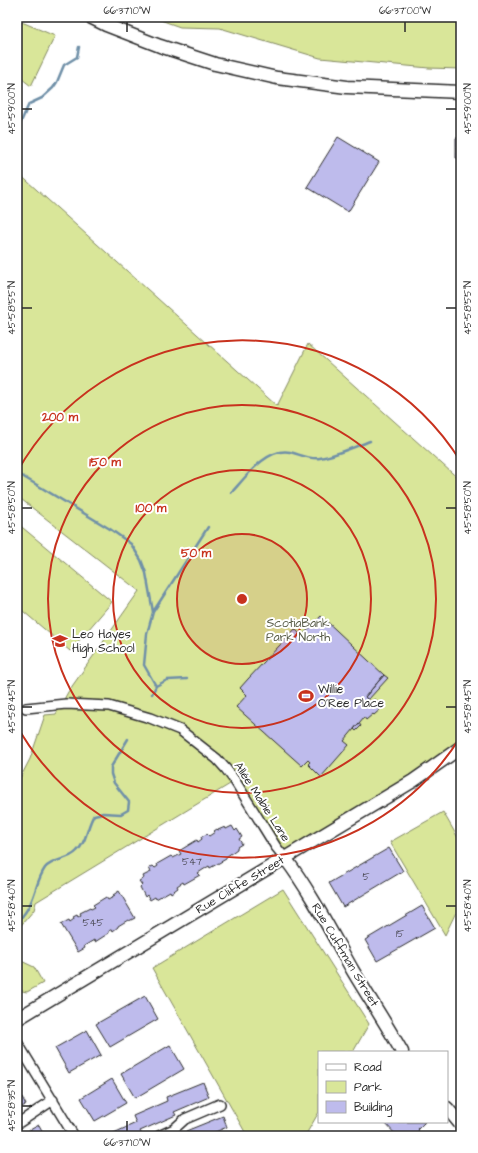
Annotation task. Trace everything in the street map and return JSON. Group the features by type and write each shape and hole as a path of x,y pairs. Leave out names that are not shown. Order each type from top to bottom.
{"main road":[{"path":"90,17 106,25 160,46 215,64 277,78 347,87 461,92"},
{"name":"Rue Cliffe Street","path":"17,1020 414,781 461,747"},
{"name":"Rue Cuffman Street","path":"285,858 299,877 401,1051"},
{"path":"448,1109 461,1125"}],"street":[{"name":"Allée Mabie Lane","path":"26,708 66,704 109,706 150,718 180,730 217,759 226,768 236,781 276,847 285,858"},
{"path":"17,1042 74,1136"},
{"path":"17,1124 53,1100"},
{"path":"160,1136 174,1129 185,1119 220,1104"}],"green space":[{"path":"152,17 461,17 461,69 429,68 320,58 220,28 180,27"},
{"path":"17,20 55,36 31,86 17,75"},
{"name":"ScotiaBank Park North","path":"17,172 277,406 308,344 461,481 461,747 285,858 235,781 36,902 34,910 17,930 17,784 30,759 45,715 56,714 68,692 139,591 17,496"},
{"path":"17,523 112,602 70,651 17,606"},
{"path":"443,812 461,843 461,902 445,935 390,842"},
{"path":"283,889 369,1024 354,1051 318,1051 318,1114 305,1136 237,1136 245,1132 152,968"},
{"path":"17,959 34,967 43,983 27,992 17,990"}],"building":[{"path":"338,137 379,162 348,212 307,187"},
{"path":"456,138 461,138 461,162 460,158 456,158"},
{"name":"Willie O'Ree Place","path":"321,616 384,675 365,697 371,702 375,699 383,707 366,720 364,717 344,741 349,745 321,777 308,764 310,762 308,760 302,766 236,707 247,695 240,688 248,679 295,629 302,636"},
{"path":"384,675 388,678 368,700 365,697"},
{"path":"359,723 361,726 356,731 354,729"},
{"path":"232,826 235,831 237,829 242,837 239,839 242,844 226,857 226,859 210,868 209,866 198,873 200,875 184,884 183,882 171,893 170,891 156,899 155,897 150,900 147,895 145,897 140,887 142,885 139,881 144,878 143,876 151,872 149,868 153,866 155,868 158,866 157,864 171,856 173,858 181,854 179,851 197,840 198,842 202,839 201,837 207,834 209,836 217,829 218,830 225,827 226,829"},
{"path":"389,848 403,871 343,907 329,883"},
{"path":"119,891 135,918 129,921 128,920 113,931 112,929 109,933 95,942 94,940 84,946 85,948 78,952 61,924 69,920 70,922 74,919 73,917 77,915 78,917 81,915 80,913 95,907 93,905 106,897 108,900 115,896 113,895"},
{"path":"422,906 435,928 377,961 365,940"},
{"path":"145,996 158,1019 110,1047 96,1024"},
{"path":"87,1030 101,1055 69,1073 55,1048"},
{"path":"170,1045 184,1069 135,1098 121,1074"},
{"path":"112,1079 126,1103 95,1121 81,1098"},
{"path":"203,1082 209,1097 174,1112 176,1115 140,1131 142,1135 107,1136 136,1123 133,1116 167,1101 166,1097"},
{"path":"20,1093 26,1105 17,1109 17,1095"},
{"path":"223,1116 227,1127 206,1136 188,1136 186,1131"},
{"path":"385,1123 424,1123 413,1136 397,1136"},
{"path":"39,1125 45,1136 24,1136 29,1134 28,1131"}],"waterway":[{"path":"17,126 20,124 29,104 42,98 53,88 64,65 77,57 79,47"},
{"path":"231,493 257,465 273,454 290,452 308,458 320,458 339,453 370,441"},
{"path":"17,473 110,529 131,544 141,560 146,573 153,612"},
{"path":"152,694 156,686 144,665 147,634 153,612 208,527"},
{"path":"156,686 167,680 187,679"},
{"path":"17,922 30,905 45,868 48,865 77,851 85,839 94,815 103,813 121,814 128,810 129,802 114,783 111,774 111,767 128,739"}],"place":[{"name":"Leo Hayes High School","path":"60,641"},
{"name":"Willie O'Ree Place","path":"306,696"}]}
